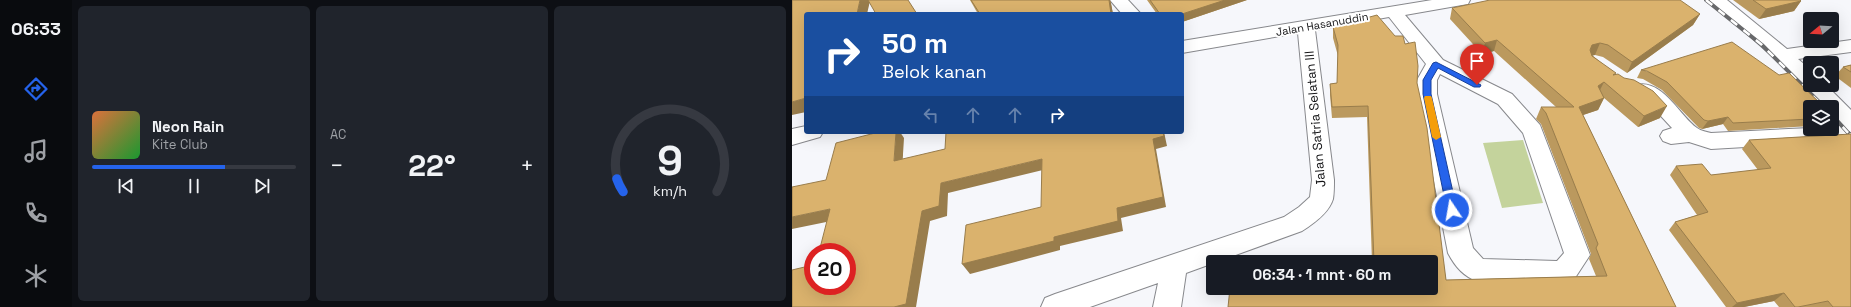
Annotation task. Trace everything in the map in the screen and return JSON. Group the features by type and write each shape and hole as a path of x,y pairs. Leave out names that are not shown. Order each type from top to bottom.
{"street":[{"path":"1118,0 1130,12"},
{"name":"Jalan Hasanuddin","path":"1184,47 1455,0"},
{"path":"1717,0 1803,74"},
{"path":"1393,11 1436,64 1504,99 1533,130 1577,255 1564,273 1478,270 1461,253 1427,94 1427,80 1436,64"},
{"name":"Jalan Satria Selatan III","path":"1056,307 1293,224 1308,214 1321,200 1323,180 1306,26"},
{"path":"1783,55 1851,46"},
{"path":"1625,83 1635,85 1654,96 1680,135 1711,141 1849,133"},
{"path":"1820,92 1849,133"},
{"path":"792,137 804,134"},
{"path":"1167,307 1174,266"}],"green space":[{"path":"1523,140 1543,203 1502,208 1483,143"}],"building":[{"path":"792,0 860,0 857,12 804,12 804,99 792,102"},
{"path":"868,0 908,0 916,12 875,12"},
{"path":"971,0 1109,0 1111,12 979,12"},
{"path":"1150,0 1225,0 1184,13 1184,12 1159,12"},
{"path":"1490,0 1680,0 1700,14 1632,62 1608,45 1600,43 1592,45 1590,50 1592,56 1616,73 1613,75 1618,74 1624,78 1634,80 1653,91 1667,106 1644,116 1604,82 1598,86 1604,98 1579,107 1676,307 1228,307 1229,295 1438,295 1438,255 1374,255 1368,106 1332,107 1330,84 1337,83 1338,45 1333,27 1377,15 1395,36 1403,36 1405,44 1415,42 1418,66 1417,83 1427,128 1446,280 1607,276 1596,248 1598,244 1546,113 1541,107 1574,107 1497,40 1485,43 1452,8"},
{"path":"1753,0 1800,0 1801,1 1766,9"},
{"path":"1732,42 1779,75 1789,73 1803,87 1803,92 1809,92 1817,100 1803,100 1803,119 1733,123 1728,117 1708,121 1704,120 1667,82 1647,71 1641,70"},
{"path":"1851,65 1851,72 1843,67"},
{"path":"871,134 896,134 894,161 945,149 946,134 1164,134 1164,136 1153,139 1163,197 1117,208 1118,221 1054,237 1054,241 962,264 966,225 1041,207 1042,159 941,183 939,206 922,211 906,304 894,307 792,307 792,270 804,267 804,295 856,295 856,243 821,243 830,209 792,217 792,187 826,180 836,143"},
{"path":"1851,134 1851,307 1833,307 1828,301 1795,307 1784,293 1737,303 1675,222 1708,212 1676,166 1702,164 1711,175 1771,168 1749,140 1839,136 1839,135"}],"railway":[{"path":"1706,0 1762,45 1817,100"},
{"path":"1839,123 1850,135"}],"slow traffic":[{"path":"1428,98 1436,137"}],"route":[{"path":"1452,210 1427,94 1427,80 1436,64 1477,85"}]}
